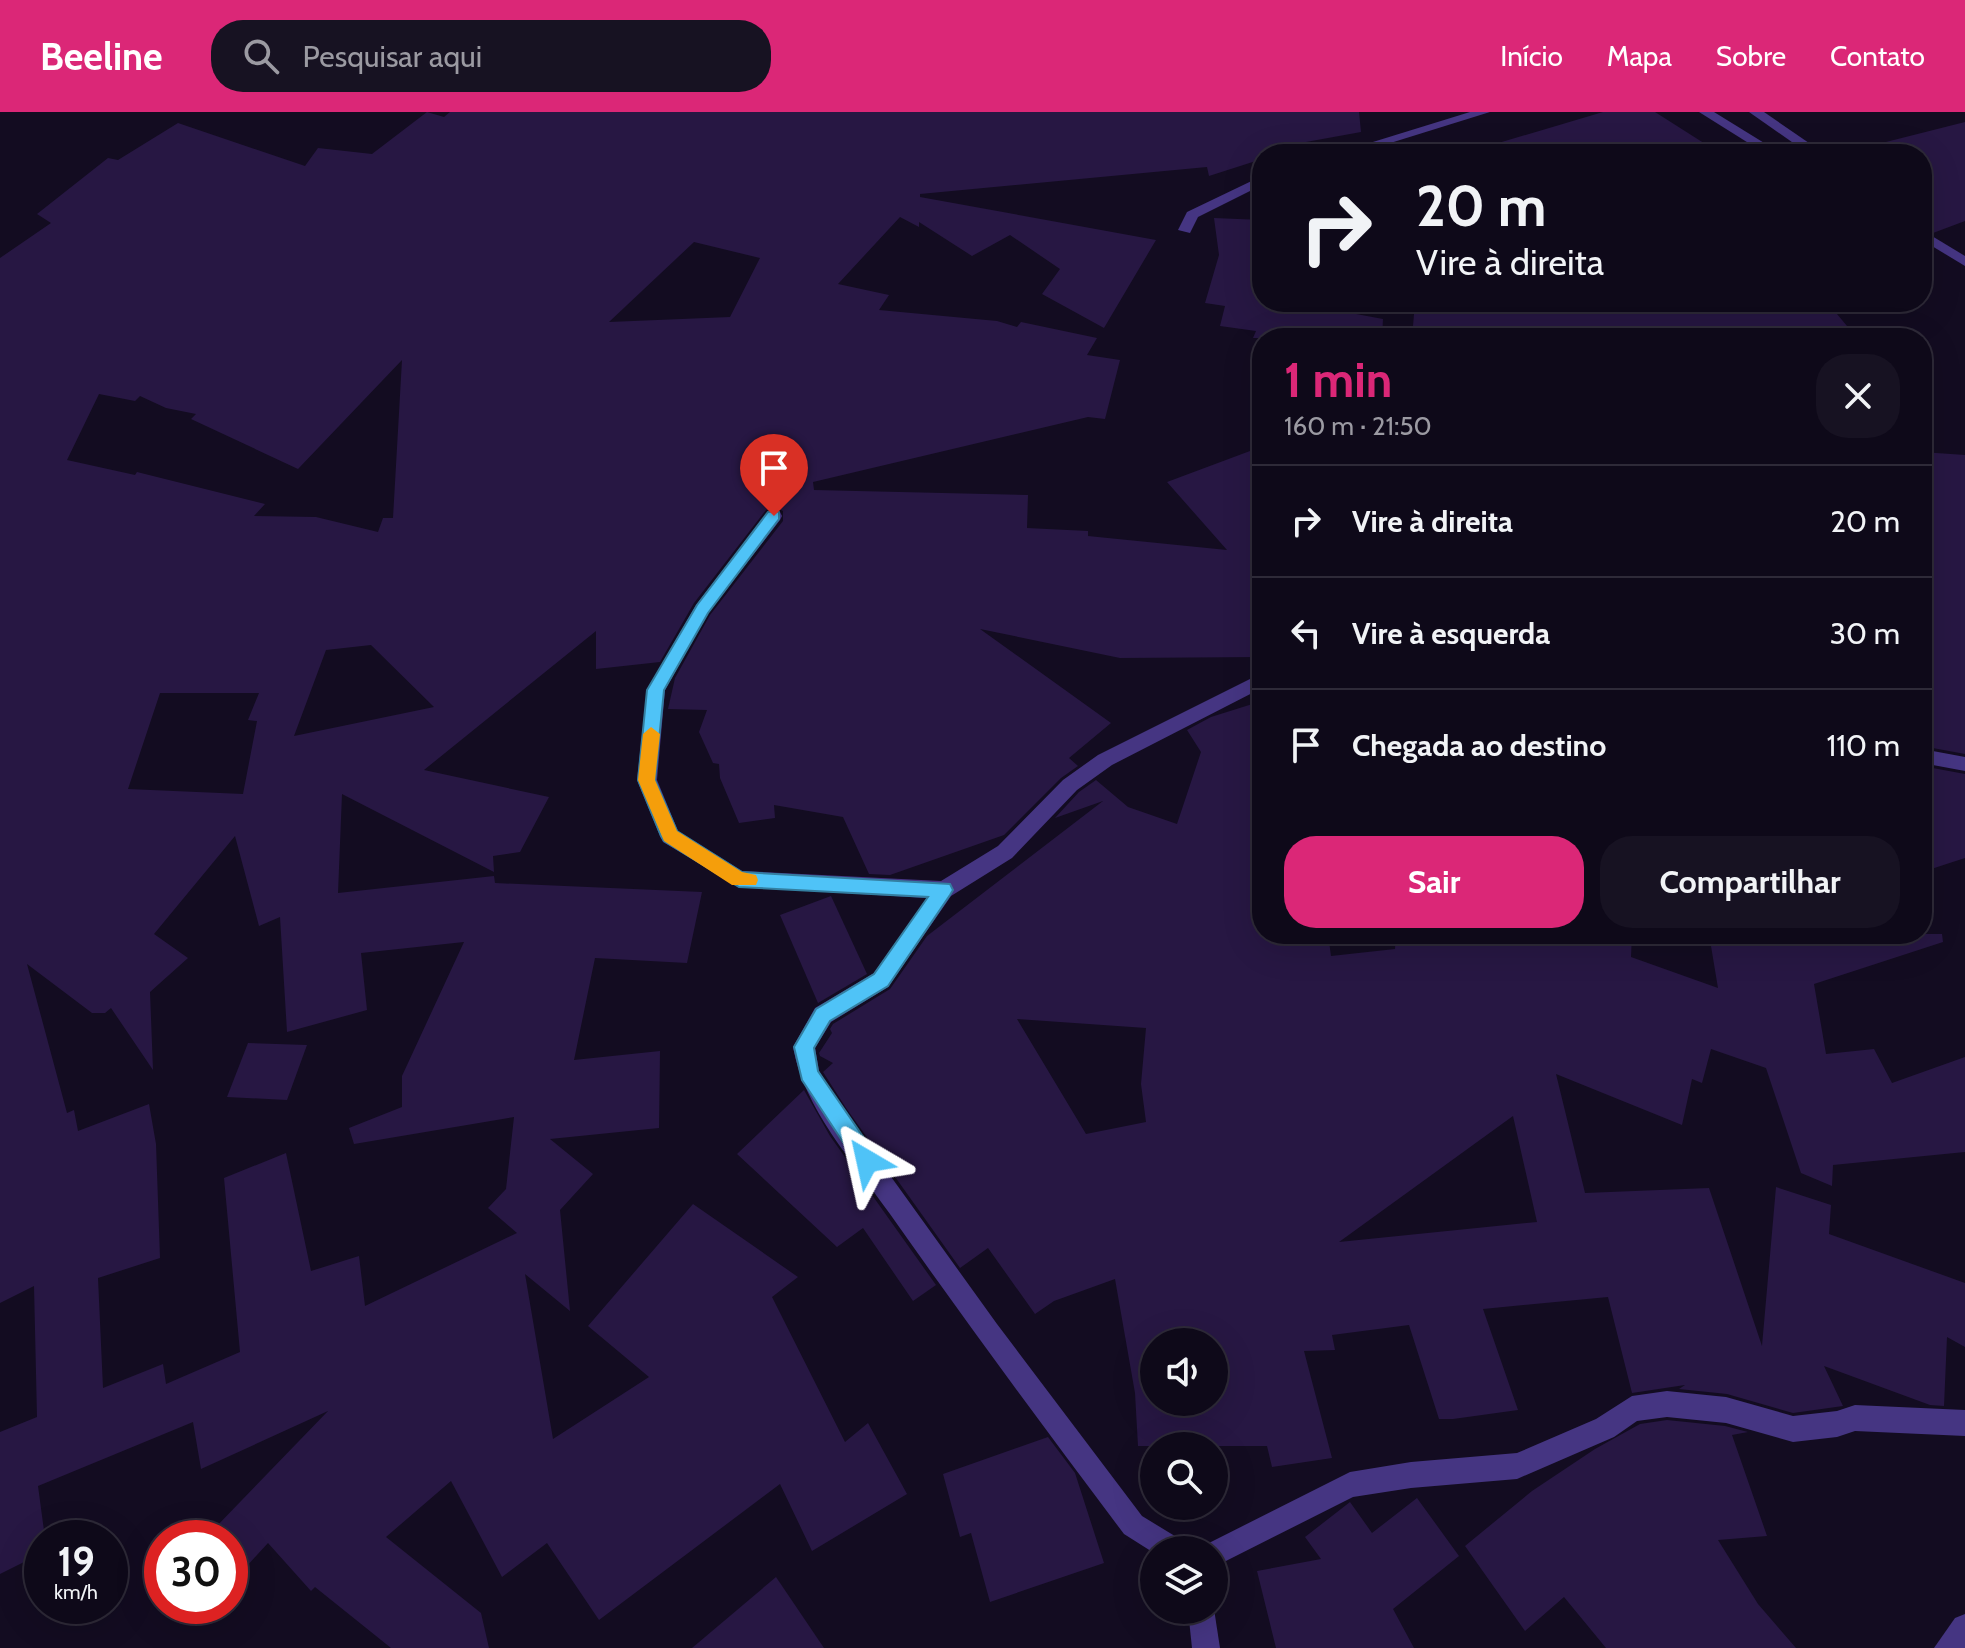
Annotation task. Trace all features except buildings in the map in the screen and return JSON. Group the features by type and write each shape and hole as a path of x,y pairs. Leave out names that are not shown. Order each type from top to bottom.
{"street":[{"path":"1375,144 1484,112"},
{"path":"1705,112 1758,144"},
{"path":"1755,112 1803,144"},
{"path":"1185,230 1192,215 1252,185"},
{"path":"1932,241 1965,262"},
{"path":"774,516 702,609 656,690 647,780 670,836 739,879 944,890"},
{"path":"1151,1536 1133,1525 988,1333 835,1117 809,1074 804,1047 823,1015 881,980 944,890 1005,852 1070,785 1105,760 1252,685"},
{"path":"1932,758 1965,764"},
{"path":"1228,1547 1350,1485 1411,1475 1517,1466 1605,1428 1632,1409 1667,1404 1726,1410 1793,1429 1837,1424 1855,1418 1965,1423"},
{"path":"1203,1624 1206,1648"},
{"path":"1948,1648 1965,1628"}],"slow traffic":[{"path":"651,734 647,780 670,836 739,879 749,880"}],"route":[{"path":"774,516 702,609 656,690 647,780 670,836 739,879 944,890 881,980 823,1015 804,1047 809,1074 867,1161"}]}
